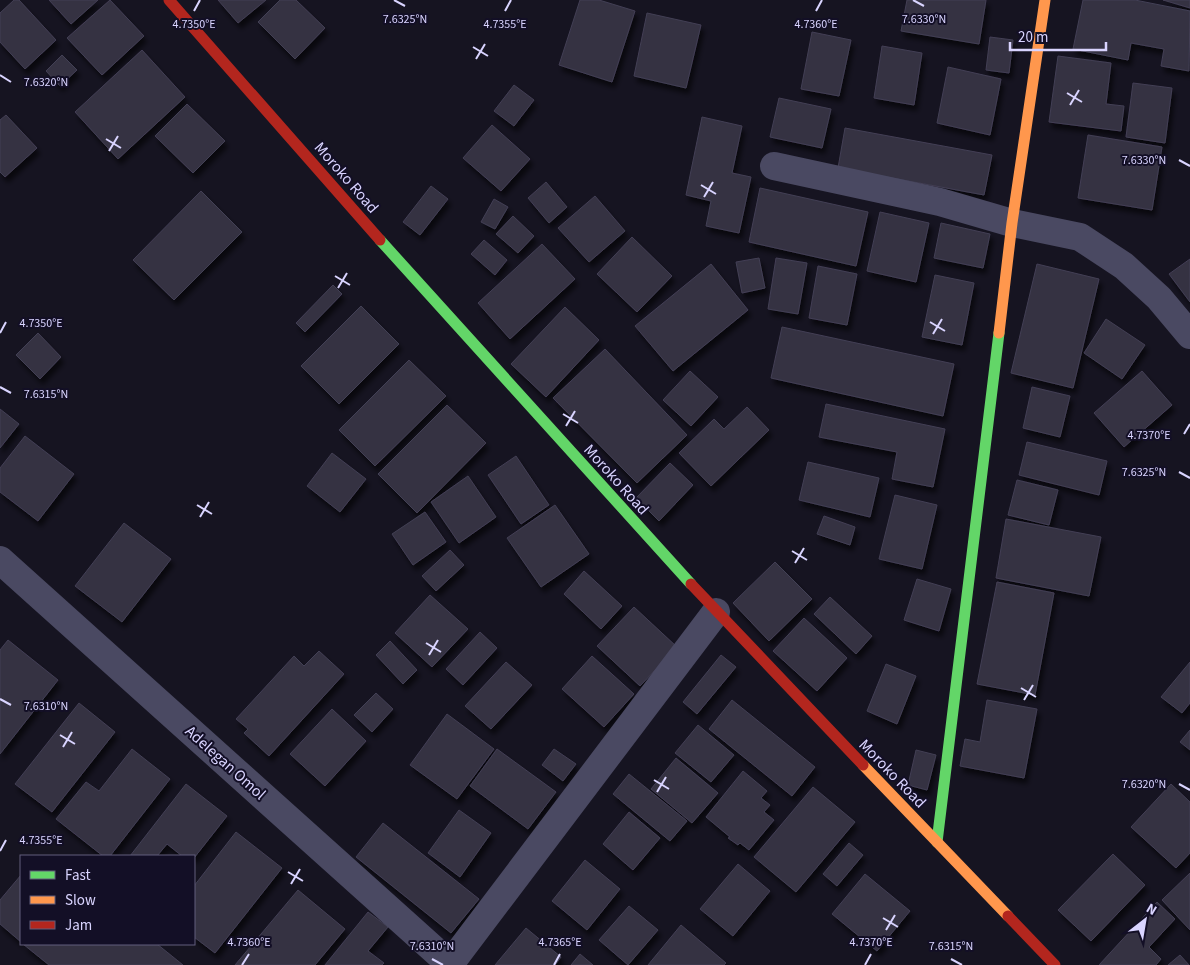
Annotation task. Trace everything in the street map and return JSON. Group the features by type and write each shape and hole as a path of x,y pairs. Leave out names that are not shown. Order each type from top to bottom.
{"street":[{"name":"Moroko Road","path":"169,0 418,283 716,612 1055,965"},
{"path":"937,842 1012,223 1045,0"},
{"path":"774,166 940,202 1012,223 1080,237 1124,266 1159,298 1190,336"},
{"name":"Adelegan Omol","path":"0,560 450,965"},
{"path":"450,965 716,612"}],"building":[{"path":"14,0 19,0 56,40 25,69 0,42 0,13"},
{"path":"49,0 98,0 71,24"},
{"path":"110,0 144,36 102,75 67,38"},
{"path":"218,0 266,0 238,23"},
{"path":"280,0 296,0 325,28 295,59 258,22"},
{"path":"580,0 599,0 635,11 612,82 559,65"},
{"path":"907,0 986,0 979,44 901,31"},
{"path":"1083,0 1135,0 1190,11 1189,71 1161,66 1164,49 1131,43 1128,60 1073,49"},
{"path":"1163,0 1190,0 1190,8"},
{"path":"647,13 701,25 686,88 634,76"},
{"path":"812,32 851,40 839,96 801,89"},
{"path":"990,37 1013,40 1009,73 986,70"},
{"path":"882,46 922,53 914,105 874,98"},
{"path":"142,50 185,97 118,159 75,112"},
{"path":"62,55 77,70 60,86 46,71"},
{"path":"1058,56 1111,63 1106,104 1124,106 1121,131 1049,122"},
{"path":"948,67 1001,79 990,135 937,123"},
{"path":"1133,83 1172,88 1165,143 1126,137"},
{"path":"514,85 534,100 514,126 494,111"},
{"path":"779,98 831,109 822,148 770,137"},
{"path":"187,104 225,141 193,173 155,136"},
{"path":"6,115 37,148 5,177 0,172 0,120"},
{"path":"702,117 742,126 732,173 751,177 739,233 706,226 711,201 686,195"},
{"path":"492,125 530,159 501,191 463,158"},
{"path":"845,128 992,155 984,195 838,168"},
{"path":"1088,135 1162,147 1152,210 1078,198"},
{"path":"546,182 567,207 549,223 528,198"},
{"path":"431,186 448,199 420,235 403,222"},
{"path":"760,188 868,212 856,266 749,242"},
{"path":"201,191 242,232 174,300 133,260"},
{"path":"595,196 625,231 589,262 558,228"},
{"path":"494,199 508,207 495,229 481,222"},
{"path":"880,212 929,223 916,282 867,271"},
{"path":"513,216 534,236 518,253 496,234"},
{"path":"941,223 990,234 983,268 934,258"},
{"path":"632,237 672,276 637,312 597,274"},
{"path":"484,240 507,260 495,275 471,254"},
{"path":"542,244 575,279 510,339 478,303"},
{"path":"759,258 765,288 742,293 736,262"},
{"path":"776,258 807,263 798,314 768,309"},
{"path":"1190,259 1190,302 1169,274"},
{"path":"711,264 748,310 673,371 635,326"},
{"path":"1037,264 1099,279 1073,388 1011,373"},
{"path":"818,266 857,274 847,325 809,318"},
{"path":"935,275 974,283 962,345 922,337"},
{"path":"333,285 342,294 305,332 296,323"},
{"path":"361,306 399,344 339,404 301,366"},
{"path":"565,307 599,340 546,397 511,364"},
{"path":"1106,319 1145,345 1122,379 1084,353"},
{"path":"782,327 954,364 943,416 771,378"},
{"path":"38,333 61,357 40,379 16,355"},
{"path":"605,349 687,435 637,483 553,398"},
{"path":"409,360 446,396 375,466 339,430"},
{"path":"690,371 718,397 691,426 663,400"},
{"path":"1142,371 1172,405 1124,447 1094,413"},
{"path":"1032,387 1070,396 1060,437 1023,428"},
{"path":"826,404 945,429 933,487 892,479 897,452 819,437"},
{"path":"447,405 486,443 417,513 378,474"},
{"path":"747,407 769,430 711,486 679,453 714,419 724,429"},
{"path":"0,409 19,424 0,448"},
{"path":"25,436 74,474 38,521 0,492 0,468"},
{"path":"1027,442 1107,461 1099,495 1019,475"},
{"path":"332,453 366,479 340,512 307,486"},
{"path":"516,456 549,505 521,524 488,475"},
{"path":"808,462 879,478 870,517 799,500"},
{"path":"670,463 693,485 659,521 636,498"},
{"path":"468,476 496,517 459,543 431,502"},
{"path":"1017,480 1058,490 1049,525 1008,515"},
{"path":"895,495 937,505 922,569 879,559"},
{"path":"555,505 589,554 541,587 507,538"},
{"path":"425,512 446,542 413,565 392,534"},
{"path":"824,516 855,527 850,545 817,534"},
{"path":"1006,519 1101,537 1089,596 996,578"},
{"path":"124,523 171,559 122,622 75,586"},
{"path":"450,550 464,565 436,591 422,576"},
{"path":"775,562 812,599 769,641 733,603"},
{"path":"584,571 622,606 601,629 564,594"},
{"path":"917,579 951,589 939,631 904,620"},
{"path":"997,582 1054,593 1035,695 977,684"},
{"path":"430,595 468,629 432,667 395,633"},
{"path":"830,597 872,636 856,654 814,614"},
{"path":"634,607 677,647 640,686 597,646"},
{"path":"804,618 847,658 817,691 773,651"},
{"path":"480,632 497,648 463,685 446,669"},
{"path":"8,640 58,680 0,754 0,650"},
{"path":"390,641 417,670 403,684 376,655"},
{"path":"319,651 344,674 269,756 244,733 248,729 236,719 294,656 304,666"},
{"path":"721,655 736,667 697,714 683,702"},
{"path":"592,656 634,694 604,727 562,689"},
{"path":"506,662 532,685 491,729 465,706"},
{"path":"1190,662 1190,703 1182,713 1161,697"},
{"path":"886,664 916,676 897,724 867,711"},
{"path":"376,693 393,709 372,732 354,715"},
{"path":"732,700 815,767 792,796 709,729"},
{"path":"987,700 1037,709 1024,778 960,766 965,739 980,742"},
{"path":"79,703 115,732 52,812 15,784"},
{"path":"332,709 366,741 325,786 290,754"},
{"path":"447,714 494,749 457,799 410,765"},
{"path":"698,725 734,755 711,782 675,753"},
{"path":"1190,730 1190,750 1180,742"},
{"path":"132,749 170,779 111,855 102,855 56,819 86,782 99,791"},
{"path":"497,749 556,792 528,829 470,786"},
{"path":"554,749 576,764 563,781 542,765"},
{"path":"916,750 936,755 927,790 908,785"},
{"path":"676,758 718,793 692,823 651,789"},
{"path":"743,771 767,791 761,798 770,805 764,812 774,820 749,850 740,843 738,845 728,838 730,837 706,817"},
{"path":"629,774 687,821 670,841 613,794"},
{"path":"186,784 227,816 195,857 195,855 181,855 167,844 158,855 131,855"},
{"path":"1171,784 1190,802 1190,853 1176,868 1131,827"},
{"path":"813,787 855,822 796,892 754,857"},
{"path":"459,810 491,833 460,877 428,853"},
{"path":"629,812 660,838 633,870 603,844"},
{"path":"383,823 479,899 451,933 356,857"},
{"path":"236,832 282,868 215,953 195,938 195,885"},
{"path":"849,843 863,855 837,886 823,874"},
{"path":"1113,854 1145,885 1091,941 1058,910"},
{"path":"585,860 620,889 587,930 552,901"},
{"path":"738,864 770,891 733,936 700,909"},
{"path":"1190,873 1190,930 1162,900"},
{"path":"865,874 910,911 877,951 832,914"},
{"path":"20,876 20,941 0,924 0,900"},
{"path":"298,890 345,929 315,965 235,965"},
{"path":"1157,902 1175,919 1149,947 1161,959 1156,965 1099,965"},
{"path":"629,906 658,930 628,965 599,940"},
{"path":"368,912 388,927 368,951 384,963 382,965 325,965"},
{"path":"681,925 726,963 724,965 648,965"},
{"path":"526,928 561,957 555,965 495,965"},
{"path":"24,945 158,945 183,965 49,965"},
{"path":"580,954 593,965 571,965"},
{"path":"1180,955 1189,965 1168,965"}],"traffic: fast":[{"path":"380,240 691,584"},
{"path":"937,842 999,333"}],"traffic: slow":[{"path":"999,333 1012,223 1045,0"},
{"path":"863,765 1008,916"}],"traffic: jam":[{"path":"169,0 380,240"},
{"path":"691,584 863,765"},
{"path":"1008,916 1055,965"}]}
